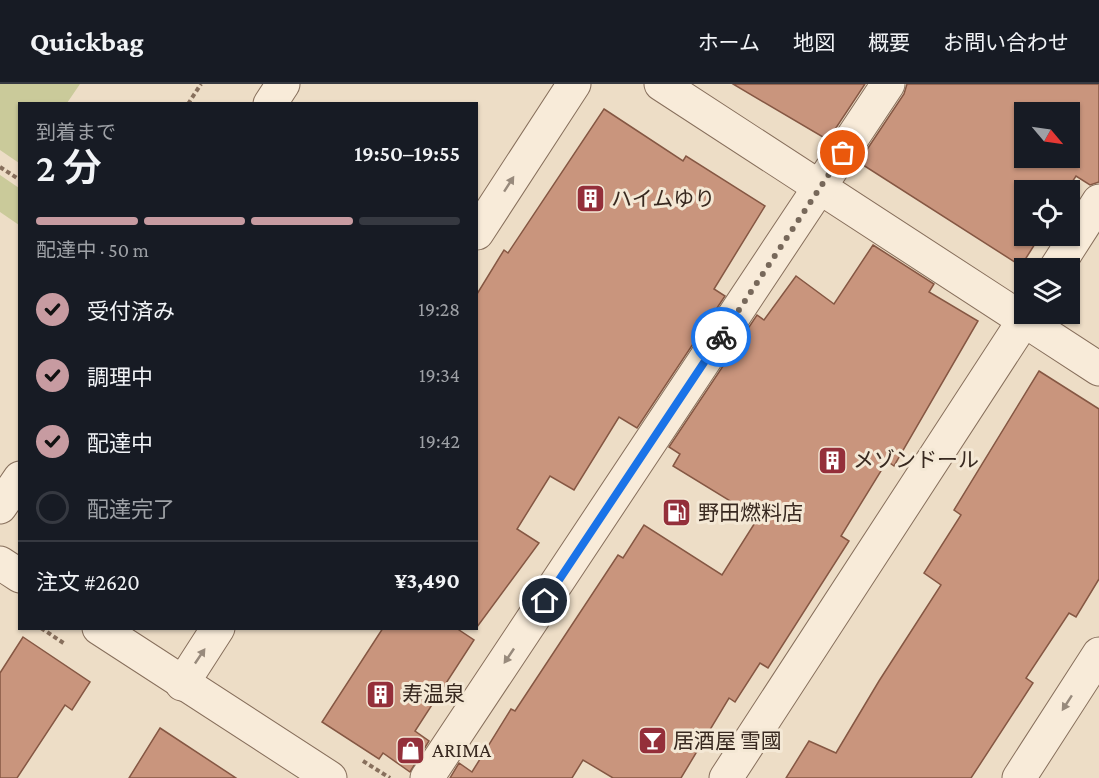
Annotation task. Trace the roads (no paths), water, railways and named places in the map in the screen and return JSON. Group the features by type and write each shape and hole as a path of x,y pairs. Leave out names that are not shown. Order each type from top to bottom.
{"street":[{"path":"271,102 283,84"},
{"path":"478,231 574,84"},
{"path":"661,84 1014,311"},
{"path":"427,778 888,84"},
{"path":"1062,258 1099,201"},
{"path":"726,778 1021,324"},
{"path":"1034,324 1099,369"},
{"path":"0,507 18,481"},
{"path":"0,563 18,575"},
{"path":"102,630 330,778"},
{"path":"182,684 217,630"},
{"path":"1019,778 1099,654"}],"place":[{"name":"ハイムゆり","path":"590,199"},
{"name":"メゾンドール","path":"832,460"},
{"name":"野田燃料店","path":"677,513"},
{"name":"寿温泉","path":"381,694"},
{"name":"居酒屋 雪國","path":"652,741"},
{"name":"ARIMA","path":"411,750"}]}
